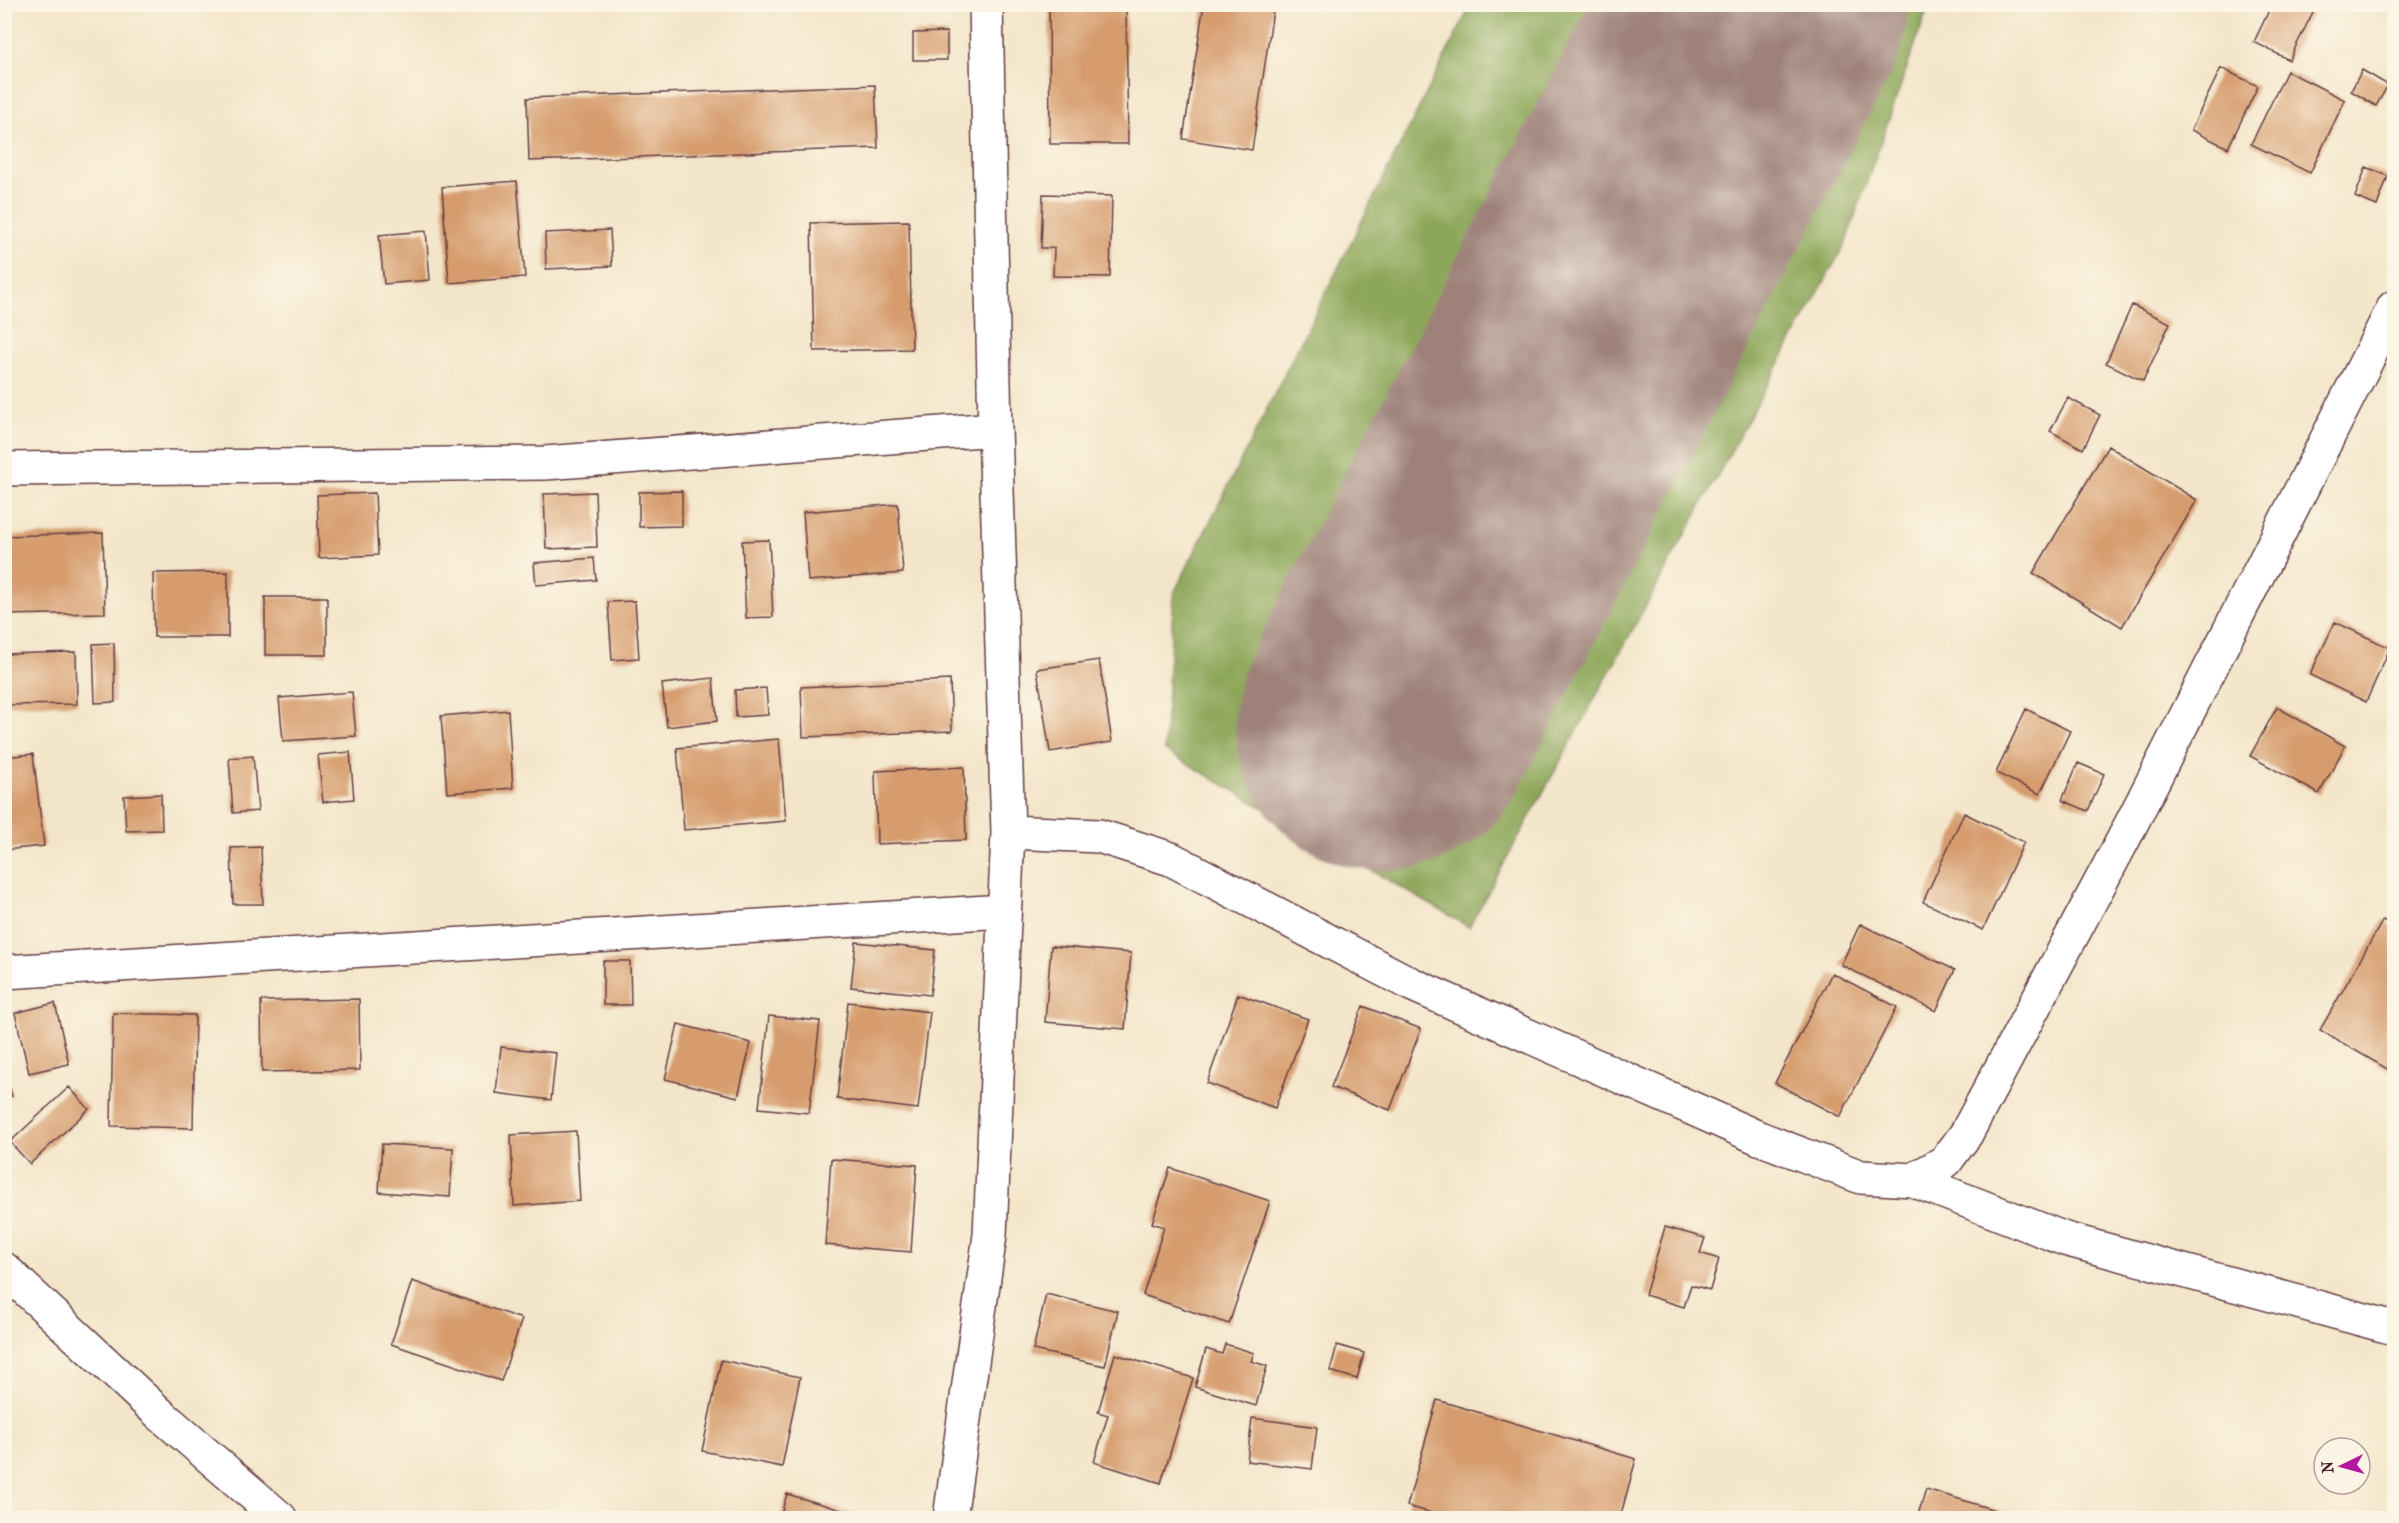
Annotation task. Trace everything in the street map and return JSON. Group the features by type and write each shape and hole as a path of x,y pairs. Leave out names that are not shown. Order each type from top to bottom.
{"street":[{"path":"950,1518 990,1234 1008,832 994,429 986,4"},
{"path":"1912,1180 1946,1161 1966,1134 2123,840 2394,307"},
{"path":"4,469 546,463 994,429"},
{"path":"1008,832 1099,836 1171,859 1411,984 1759,1138 1861,1177 1912,1180 2066,1239 2394,1328"},
{"path":"4,972 1004,911"},
{"path":"4,1269 160,1415 280,1518"}],"green space":[{"path":"1471,5 1929,5 1845,244 1469,927 1164,750 1174,593"}],"building":[{"path":"1204,4 1274,4 1252,150 1183,139"},
{"path":"2272,4 2317,4 2289,60 2254,42"},
{"path":"1049,7 1126,7 1128,144 1050,144"},
{"path":"947,32 947,60 913,60 913,33"},
{"path":"2221,68 2258,86 2228,148 2191,130"},
{"path":"2362,70 2388,85 2376,106 2351,91"},
{"path":"2287,71 2345,100 2310,173 2251,144"},
{"path":"875,85 878,148 529,161 527,98"},
{"path":"2366,167 2388,176 2377,206 2355,197"},
{"path":"517,181 525,277 449,283 442,187"},
{"path":"1043,194 1112,196 1110,277 1053,276 1054,248 1041,248"},
{"path":"909,221 912,349 814,351 811,223"},
{"path":"610,230 612,266 546,269 545,233"},
{"path":"426,231 430,280 384,284 379,235"},
{"path":"2132,305 2170,323 2143,381 2106,363"},
{"path":"2068,398 2100,415 2083,449 2050,431"},
{"path":"2108,446 2197,500 2122,627 2033,573"},
{"path":"682,491 682,526 639,527 639,492"},
{"path":"595,492 597,547 546,549 544,494"},
{"path":"375,493 378,555 319,558 317,495"},
{"path":"898,504 903,573 808,581 803,512"},
{"path":"103,533 105,613 4,615 4,536"},
{"path":"769,540 773,617 746,618 742,541"},
{"path":"594,558 596,580 536,585 534,563"},
{"path":"228,572 228,637 154,637 153,573"},
{"path":"265,597 327,597 327,655 265,655"},
{"path":"635,601 639,658 612,660 608,602"},
{"path":"2335,622 2390,648 2366,702 2310,675"},
{"path":"114,643 115,702 95,703 93,644"},
{"path":"76,652 77,704 4,705 4,654"},
{"path":"1099,660 1112,742 1050,752 1037,669"},
{"path":"713,678 717,721 667,727 662,684"},
{"path":"950,680 952,731 803,737 801,687"},
{"path":"766,688 768,715 736,717 735,690"},
{"path":"352,692 356,736 283,741 279,698"},
{"path":"2277,707 2345,746 2319,794 2250,756"},
{"path":"2026,709 2070,731 2040,794 1996,773"},
{"path":"508,710 513,788 447,793 441,716"},
{"path":"779,739 786,821 684,830 677,748"},
{"path":"350,752 354,799 323,802 318,755"},
{"path":"33,754 44,846 4,850 4,757"},
{"path":"253,756 258,811 233,813 229,758"},
{"path":"2078,763 2104,774 2088,811 2062,800"},
{"path":"964,767 966,840 877,844 875,771"},
{"path":"161,794 162,830 126,831 124,796"},
{"path":"1964,813 2024,842 1983,930 1923,902"},
{"path":"261,847 263,904 233,904 231,848"},
{"path":"2383,920 2394,927 2394,1073 2320,1030"},
{"path":"1860,924 1955,970 1936,1011 1841,965"},
{"path":"856,942 935,950 930,995 851,987"},
{"path":"1051,946 1131,953 1125,1029 1045,1022"},
{"path":"603,961 630,961 631,1005 603,1005"},
{"path":"1832,973 1897,1007 1840,1117 1775,1083"},
{"path":"1238,994 1308,1019 1275,1108 1207,1083"},
{"path":"359,999 360,1070 262,1072 261,1001"},
{"path":"848,1002 930,1012 918,1109 837,1099"},
{"path":"55,1003 69,1064 29,1073 15,1013"},
{"path":"1363,1006 1421,1029 1390,1110 1331,1087"},
{"path":"113,1013 195,1015 193,1128 111,1126"},
{"path":"769,1016 820,1021 809,1113 759,1108"},
{"path":"678,1024 751,1043 738,1097 665,1079"},
{"path":"501,1047 556,1053 551,1100 496,1093"},
{"path":"4,1066 12,1096 4,1097"},
{"path":"69,1087 89,1109 30,1164 10,1142"},
{"path":"576,1131 580,1201 514,1206 511,1135"},
{"path":"382,1144 453,1148 450,1197 379,1192"},
{"path":"831,1159 917,1165 911,1252 825,1245"},
{"path":"1170,1168 1270,1201 1229,1324 1143,1295 1164,1227 1152,1223"},
{"path":"1665,1227 1705,1238 1700,1253 1719,1259 1710,1290 1691,1285 1684,1307 1645,1295"},
{"path":"412,1281 522,1319 501,1381 391,1344"},
{"path":"1046,1294 1118,1311 1105,1366 1033,1350"},
{"path":"1225,1344 1254,1353 1251,1361 1267,1366 1256,1406 1195,1387 1206,1349 1222,1354"},
{"path":"1337,1345 1364,1353 1357,1379 1330,1371"},
{"path":"1115,1354 1193,1378 1161,1483 1094,1462 1108,1415 1098,1412"},
{"path":"721,1360 800,1377 782,1467 702,1451"},
{"path":"1437,1400 1636,1459 1620,1518 1449,1518 1407,1506"},
{"path":"1252,1418 1317,1427 1312,1469 1247,1461"},
{"path":"1926,1489 2021,1518 1917,1518"},
{"path":"787,1494 855,1514 854,1518 780,1518"}],"runway":[{"path":"1385,721 1758,4"}]}
